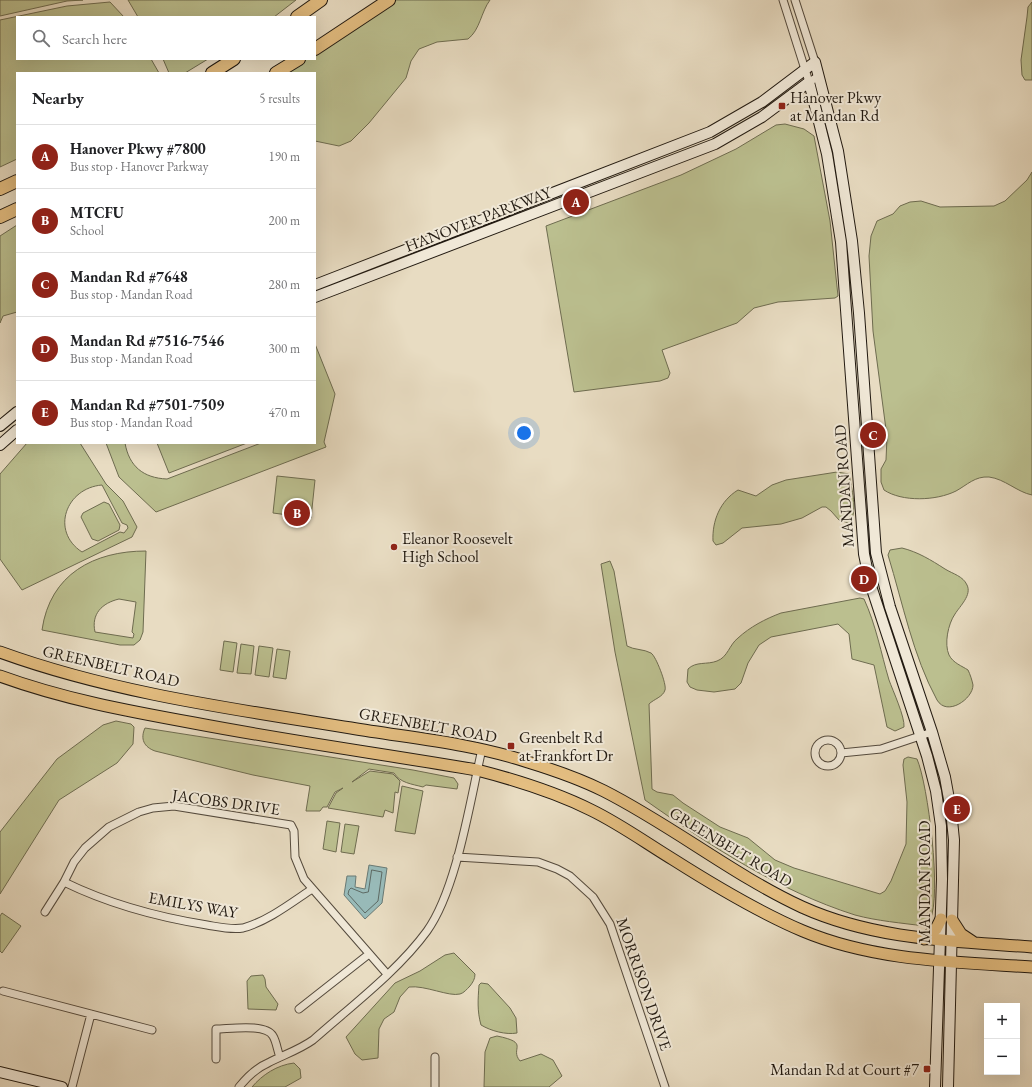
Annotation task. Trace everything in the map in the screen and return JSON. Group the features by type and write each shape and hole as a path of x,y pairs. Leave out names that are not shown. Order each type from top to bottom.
{"highway":[{"path":"298,16 321,0"},
{"path":"316,48 389,0"},
{"path":"214,72 232,60"},
{"path":"278,72 297,60"},
{"path":"0,189 16,181"},
{"path":"0,217 16,209"}],"main road":[{"name":"GREENBELT ROAD","path":"0,652 73,676 148,693 482,749 556,771 604,791 637,809 763,886 802,907 851,925 896,935 924,939 1032,947"},
{"path":"0,676 31,687 138,713 264,736 477,770 531,786 591,810 746,902 803,931 839,944 867,950 939,960 1032,967"},
{"path":"924,939 936,929 941,919"},
{"path":"952,920 962,934 972,942"}],"street":[{"name":"MANDAN ROAD","path":"782,0 806,70 827,154 841,242 864,554 870,583 933,778 941,826 942,878 935,1087"},
{"name":"MANDAN ROAD","path":"795,0 819,76 838,151 852,241 859,313 876,553 890,607 932,732 946,783 953,826 952,961 948,1087"},
{"name":"HANOVER PARKWAY","path":"316,285 710,132 751,110 815,62"},
{"name":"HANOVER PARKWAY","path":"316,298 715,144 762,117 819,76"},
{"path":"0,426 16,413"},
{"path":"0,445 16,431"},
{"path":"841,752 881,749 932,732"},
{"path":"239,1087 255,1071 313,1040 416,946 434,919 445,895 457,857 482,749"},
{"name":"JACOBS DRIVE","path":"45,912 64,882 74,862 85,848 109,827 139,812 153,808 174,806 291,826 294,831 294,857 296,864 312,889 387,974"},
{"name":"MORRISON DRIVE","path":"457,857 538,862 557,868 570,876 593,898 610,924 665,1087"},
{"name":"EMILYS WAY","path":"64,882 92,895 149,913 188,922 232,929 242,928 260,921 312,889"},
{"path":"299,1009 369,954"},
{"path":"3,991 152,1030"},
{"path":"72,1087 91,1014"},
{"path":"216,1059 216,1029 248,1028 266,1030 271,1034 280,1057"},
{"path":"435,1058 435,1087"},
{"path":"0,1072 62,1087"}],"green space":[{"path":"0,0 83,0 67,1 0,16"},
{"path":"128,0 296,0 275,16 137,16"},
{"path":"390,0 490,0 484,10 478,26 468,39 437,42 419,49 411,61 406,78 369,123 351,141 339,146 316,141 316,72 278,72 297,60 316,60 316,48"},
{"path":"110,2 123,16 19,16 67,6"},
{"path":"1032,2 1032,80 1025,80 1022,75 1021,60 1028,7"},
{"path":"16,17 16,60 152,60 158,72 16,72 16,159 0,167 0,20"},
{"path":"163,60 206,60 187,72 169,72"},
{"path":"785,124 804,129 814,136 830,221 838,296 835,298 778,302 754,308 737,323 662,350 670,373 668,378 660,381 574,392 546,226 681,175 736,149 776,125"},
{"path":"1032,172 1032,495 1000,480 989,477 975,479 956,491 939,497 919,499 900,497 891,494 884,490 881,482 881,469 886,460 887,437 873,331 869,256 871,236 877,221 893,214 900,206 910,202 921,201 940,207 994,206 1005,201 1027,180"},
{"path":"16,226 16,312 3,316 0,323 0,236"},
{"path":"316,346 335,394 324,442 326,447 156,512 119,477 106,444 125,444 130,458 138,469 151,476 167,479 258,444 316,444"},
{"path":"26,444 81,444 106,484 123,501 137,527 132,537 22,590 0,559 0,474","holes":["102,485 122,523 127,525 128,528 124,533 120,532 82,552 72,543 67,533 65,522 66,512 71,502 79,494 89,488"]},
{"path":"157,444 244,444 169,473"},
{"path":"837,472 849,474 853,492 854,513 849,523 839,520 826,507 822,507 802,518 781,524 742,528 723,543 716,545 713,541 714,526 718,512 726,500 738,490 756,496 772,485 786,480"},
{"path":"277,476 315,480 311,518 273,513"},
{"path":"104,502 109,504 120,525 119,530 98,541 92,539 81,517 83,513"},
{"path":"902,548 929,559 960,577 967,585 967,596 950,623 947,640 949,655 955,662 968,670 973,685 969,696 959,704 947,707 941,705 937,700 921,666 888,555 890,550"},
{"path":"146,551 143,632 140,640 134,645 120,645 42,630 47,611 54,594 65,580 92,561 109,555","holes":["119,599 136,602 132,632 134,634 133,638 95,632 94,626 96,615 103,606"]},
{"path":"610,561 614,571 627,646 651,653 653,655 663,677 665,687 664,692 649,704 652,789 657,792 673,795 720,827 748,838 775,860 794,868 880,894 885,891 891,881 906,844 907,802 903,765 904,759 908,757 917,759 929,815 934,865 935,888 933,907 930,920 927,924 924,926 863,917 827,905 799,893 772,880 720,850 645,800 615,652 601,564"},
{"path":"860,598 864,599 872,619 889,680 903,717 904,727 895,731 887,727 874,665 852,659 849,634 838,624 771,637 759,645 748,663 741,683 735,689 714,692 697,690 690,687 687,682 688,669 694,665 721,659 738,638 748,630 764,621 781,613"},
{"path":"224,641 237,643 233,672 220,670"},
{"path":"241,644 254,646 251,674 237,673"},
{"path":"259,646 273,648 269,677 255,675"},
{"path":"277,649 290,651 286,679 273,677"},
{"path":"116,721 131,724 134,727 133,744 117,763 59,800 0,894 0,832 57,759 103,725"},
{"path":"145,728 413,770 454,778 458,784 457,789 426,785 423,787 403,781 394,773 369,769 352,782 370,771 393,774 400,781 398,793 395,792 393,813 385,810 383,817 328,808 336,793 343,788 335,792 327,807 323,807 320,811 306,811 310,786 253,775 155,751 148,747 144,742 143,736"},
{"path":"402,786 423,791 415,834 395,831"},
{"path":"327,821 340,823 336,852 323,849"},
{"path":"345,824 359,826 354,854 341,852"},
{"path":"2,913 21,926 2,953 0,951 0,916"},
{"path":"454,953 475,974 473,982 467,990 461,993 450,994 422,988 409,987 400,997 394,1012 384,1019 379,1029 378,1058 362,1060 355,1054 346,1037 395,983 420,971 445,955"},
{"path":"263,975 266,987 278,1004 276,1010 248,1009 247,981 251,976"},
{"path":"481,983 488,984 510,1008 516,1018 517,1033 499,1032 481,1025 478,1005 479,985"},
{"path":"497,1036 513,1041 516,1044 517,1056 520,1061 541,1054 553,1060 562,1076 549,1087 484,1087 485,1052 490,1038"},
{"path":"294,1063 300,1069 301,1078 285,1087 252,1087 260,1078 270,1071"}],"water":[{"path":"369,865 387,868 382,903 365,919 344,895 347,876 356,876 355,887 365,889"}],"place":[{"name":"Hanover Pkwy at Mandan Rd","path":"782,106"},
{"name":"Hanover Pkwy #7800","path":"576,202"},
{"name":"Mandan Rd #7648","path":"873,435"},
{"name":"MTCFU","path":"297,513"},
{"name":"Eleanor Roosevelt High School","path":"394,547"},
{"name":"Mandan Rd #7516-7546","path":"864,579"},
{"name":"Greenbelt Rd at Frankfort Dr","path":"511,746"},
{"name":"Mandan Rd #7501-7509","path":"957,809"},
{"name":"Mandan Rd at Court #7","path":"927,1069"}]}
